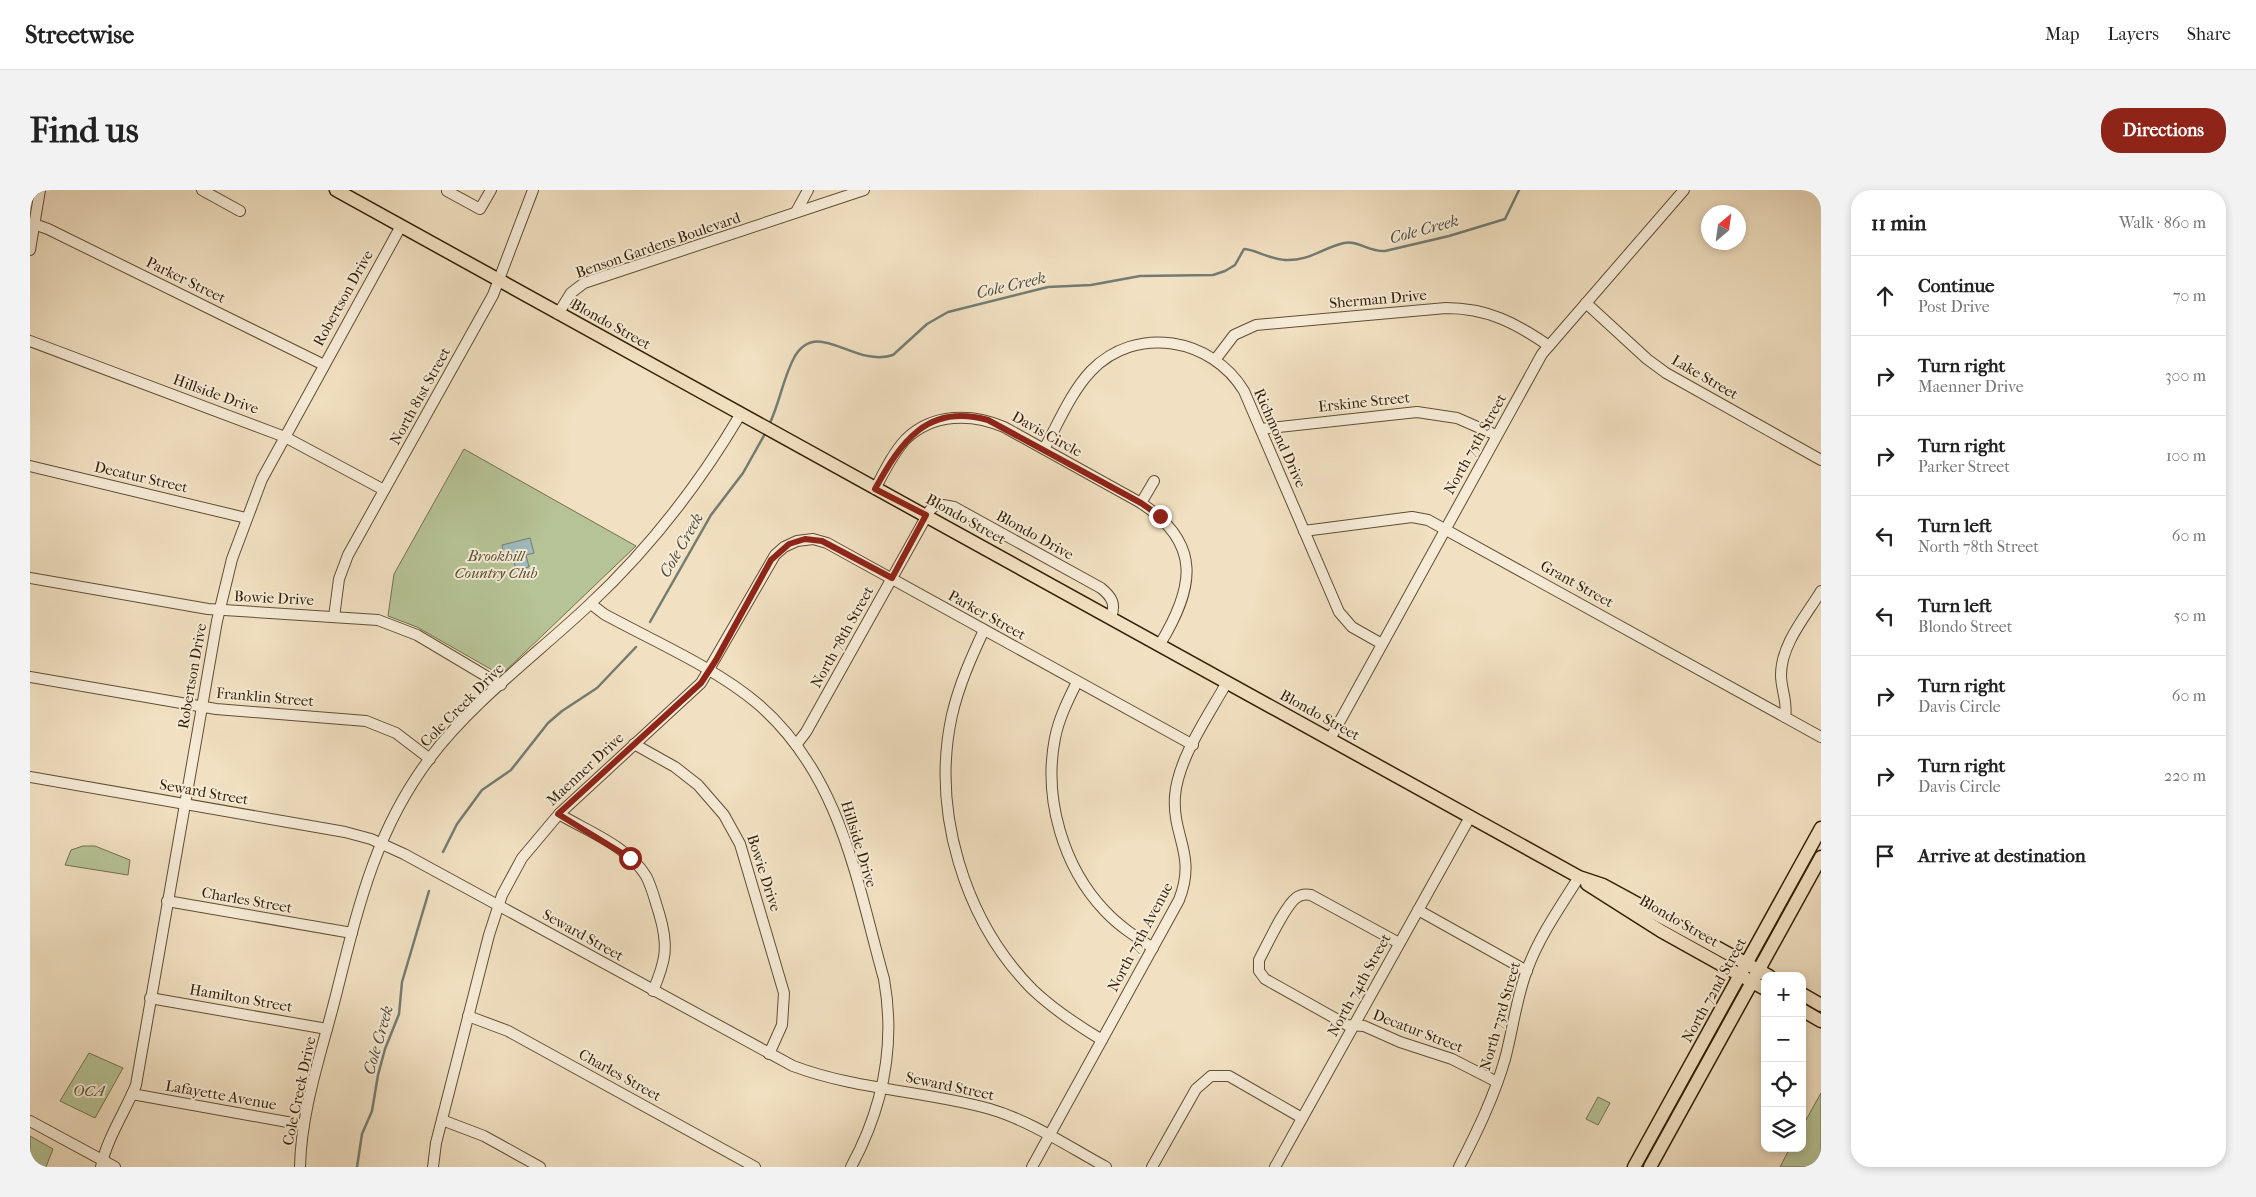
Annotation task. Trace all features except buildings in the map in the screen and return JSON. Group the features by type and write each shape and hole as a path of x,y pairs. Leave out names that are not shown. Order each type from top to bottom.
{"main road":[{"name":"Blondo Street","path":"336,190 779,437 926,515 1470,817 1580,877 1603,885 1762,972"},
{"name":"North 72nd Street","path":"1634,1167 1821,828"},
{"name":"North 72nd Street","path":"1764,972 1821,857"},
{"name":"Blondo Street","path":"1580,877 1596,892 1761,987"},
{"name":"North 72nd Street","path":"1650,1167 1752,982 1761,975"},
{"path":"1806,996 1821,1005"},
{"path":"1806,1012 1821,1021"}],"street":[{"path":"30,250 40,190"},
{"path":"202,190 240,211"},
{"path":"447,191 480,209 491,190"},
{"name":"North 81st Street","path":"334,616 338,587 345,562 499,281 534,190"},
{"path":"796,212 808,190"},
{"name":"Benson Gardens Boulevard","path":"558,314 571,293 584,283 652,262 796,212 838,194 864,190"},
{"name":"North 75th Street","path":"1330,739 1536,364 1549,346 1684,190"},
{"name":"Parker Street","path":"34,224 48,229 324,365"},
{"name":"Robertson Drive","path":"102,1164 105,1149 132,1094 139,1070 219,610 232,559 262,480 401,226"},
{"name":"Lake Street","path":"1586,303 1647,359 1666,373 1821,460"},
{"name":"Sherman Drive","path":"1216,360 1234,336 1256,325 1446,308 1471,309 1497,316 1521,327 1549,346"},
{"name":"Hillside Drive","path":"30,341 284,437 384,490"},
{"name":"Richmond Drive","path":"1044,449 1084,379 1099,364 1115,353 1140,344 1166,342 1192,348 1216,360 1239,383 1339,612 1352,627 1382,644"},
{"name":"Erskine Street","path":"1261,430 1417,412 1457,418 1496,435"},
{"name":"Davis Circle","path":"875,489 906,439 926,426 952,418 970,417 988,420 1044,449 1141,503 1160,516 1172,529 1181,547 1186,565 1187,582 1184,598 1160,644"},
{"name":"Cole Creek Drive","path":"300,1167 304,1125 366,882 381,843 403,799 430,759 454,730 590,604 647,547 675,514 746,418"},
{"name":"Decatur Street","path":"30,466 246,518"},
{"path":"1141,503 1154,481"},
{"name":"Blondo Drive","path":"926,515 933,506 941,503 954,507 1101,588 1110,596 1114,604 1111,617"},
{"name":"North 78th Street","path":"796,745 806,732 926,515"},
{"name":"Grant Street","path":"1304,531 1412,517 1428,520 1446,528 1821,737"},
{"name":"Parker Street","path":"769,564 779,551 789,544 813,539 827,543 1193,745"},
{"name":"Maenner Drive","path":"433,1167 442,1120 489,935 499,906 522,858 558,814 701,683 769,564"},
{"name":"Bowie Drive","path":"30,578 160,602 219,610 378,620 405,629 501,685"},
{"path":"1785,717 1786,710 1781,674 1785,653 1821,591"},
{"name":"Hillside Drive","path":"590,604 604,614 709,671 758,704 796,745 820,780 836,814 884,979 889,1028 888,1054 883,1088 866,1137 851,1167"},
{"path":"984,630 959,689 947,747 947,804 960,866 982,920 1012,967 1052,1007 1102,1040"},
{"name":"Franklin Street","path":"30,677 202,707 366,721 396,733 430,759"},
{"path":"1077,682 1060,718 1052,756 1052,791 1060,830 1075,869 1095,900 1119,925 1153,948"},
{"name":"North 75th Avenue","path":"1032,1167 1179,900 1185,880 1185,852 1176,817 1175,796 1180,771 1227,682"},
{"name":"Bowie Drive","path":"634,744 675,767 698,785 724,815 740,844 784,993 782,1025 769,1054"},
{"name":"Seward Street","path":"30,777 345,832 381,843 769,1054 815,1074 990,1109 1015,1118 1106,1167"},
{"path":"558,814 630,858 646,877 661,920 666,946 665,960 653,991"},
{"name":"North 74th Street","path":"1275,1167 1470,817"},
{"name":"North 73rd Street","path":"1459,1167 1477,1132 1497,1082 1527,971 1548,927 1580,877"},
{"name":"Decatur Street","path":"1399,943 1311,895 1300,895 1291,903 1259,960 1260,971 1265,979 1347,1025 1364,1026 1400,1042 1452,1059 1497,1082"},
{"name":"Charles Street","path":"167,901 352,933"},
{"path":"1418,910 1527,971"},
{"name":"Hamilton Street","path":"150,998 328,1028"},
{"name":"Charles Street","path":"468,1016 508,1031 755,1167"},
{"path":"1152,1167 1200,1083 1211,1076 1228,1076 1302,1118"},
{"name":"Lafayette Avenue","path":"132,1094 304,1125"},
{"path":"442,1120 484,1136 540,1167"},
{"path":"30,1121 102,1164 115,1167"}],"green space":[{"name":"Brookhill Country Club","path":"464,449 636,546 501,675 417,627 388,616 394,574"},
{"path":"83,846 95,846 130,860 128,875 65,865 71,850"},
{"name":"OCA","path":"89,1053 123,1068 95,1118 60,1101"},
{"path":"1821,1093 1821,1167 1780,1167 1788,1152 1806,1152 1806,1120"},
{"path":"1598,1097 1610,1103 1598,1125 1586,1119"},
{"path":"30,1136 53,1149 46,1167 30,1167"}],"water":[{"name":"Brookhill Country Club","path":"530,538 534,553 526,555 529,567 516,570 513,558 505,560 502,545"}],"waterway":[{"name":"Cole Creek","path":"769,425 795,356 804,346 815,342 826,342 864,355 879,357 893,355 927,324 948,312 1048,287 1091,285 1140,276 1213,275 1235,265 1244,249 1285,260 1309,256 1344,243 1354,243 1374,250 1385,251 1449,236 1505,219 1519,190"},
{"name":"Cole Creek","path":"650,622 711,515 743,473 766,432"},
{"name":"Cole Creek","path":"443,852 457,824 482,790 511,770 548,723 562,711 597,688 636,647"},
{"name":"Cole Creek","path":"357,1167 362,1134 372,1111 378,1075 385,1049 399,1014 402,982 429,891"}],"route":[{"path":"630,858 612,845 558,814 701,683 716,660 771,560 784,547 805,539 822,541 892,578 926,515 875,489 896,452 906,439 918,430 952,418 970,417 988,420 1141,503 1160,516"}]}
